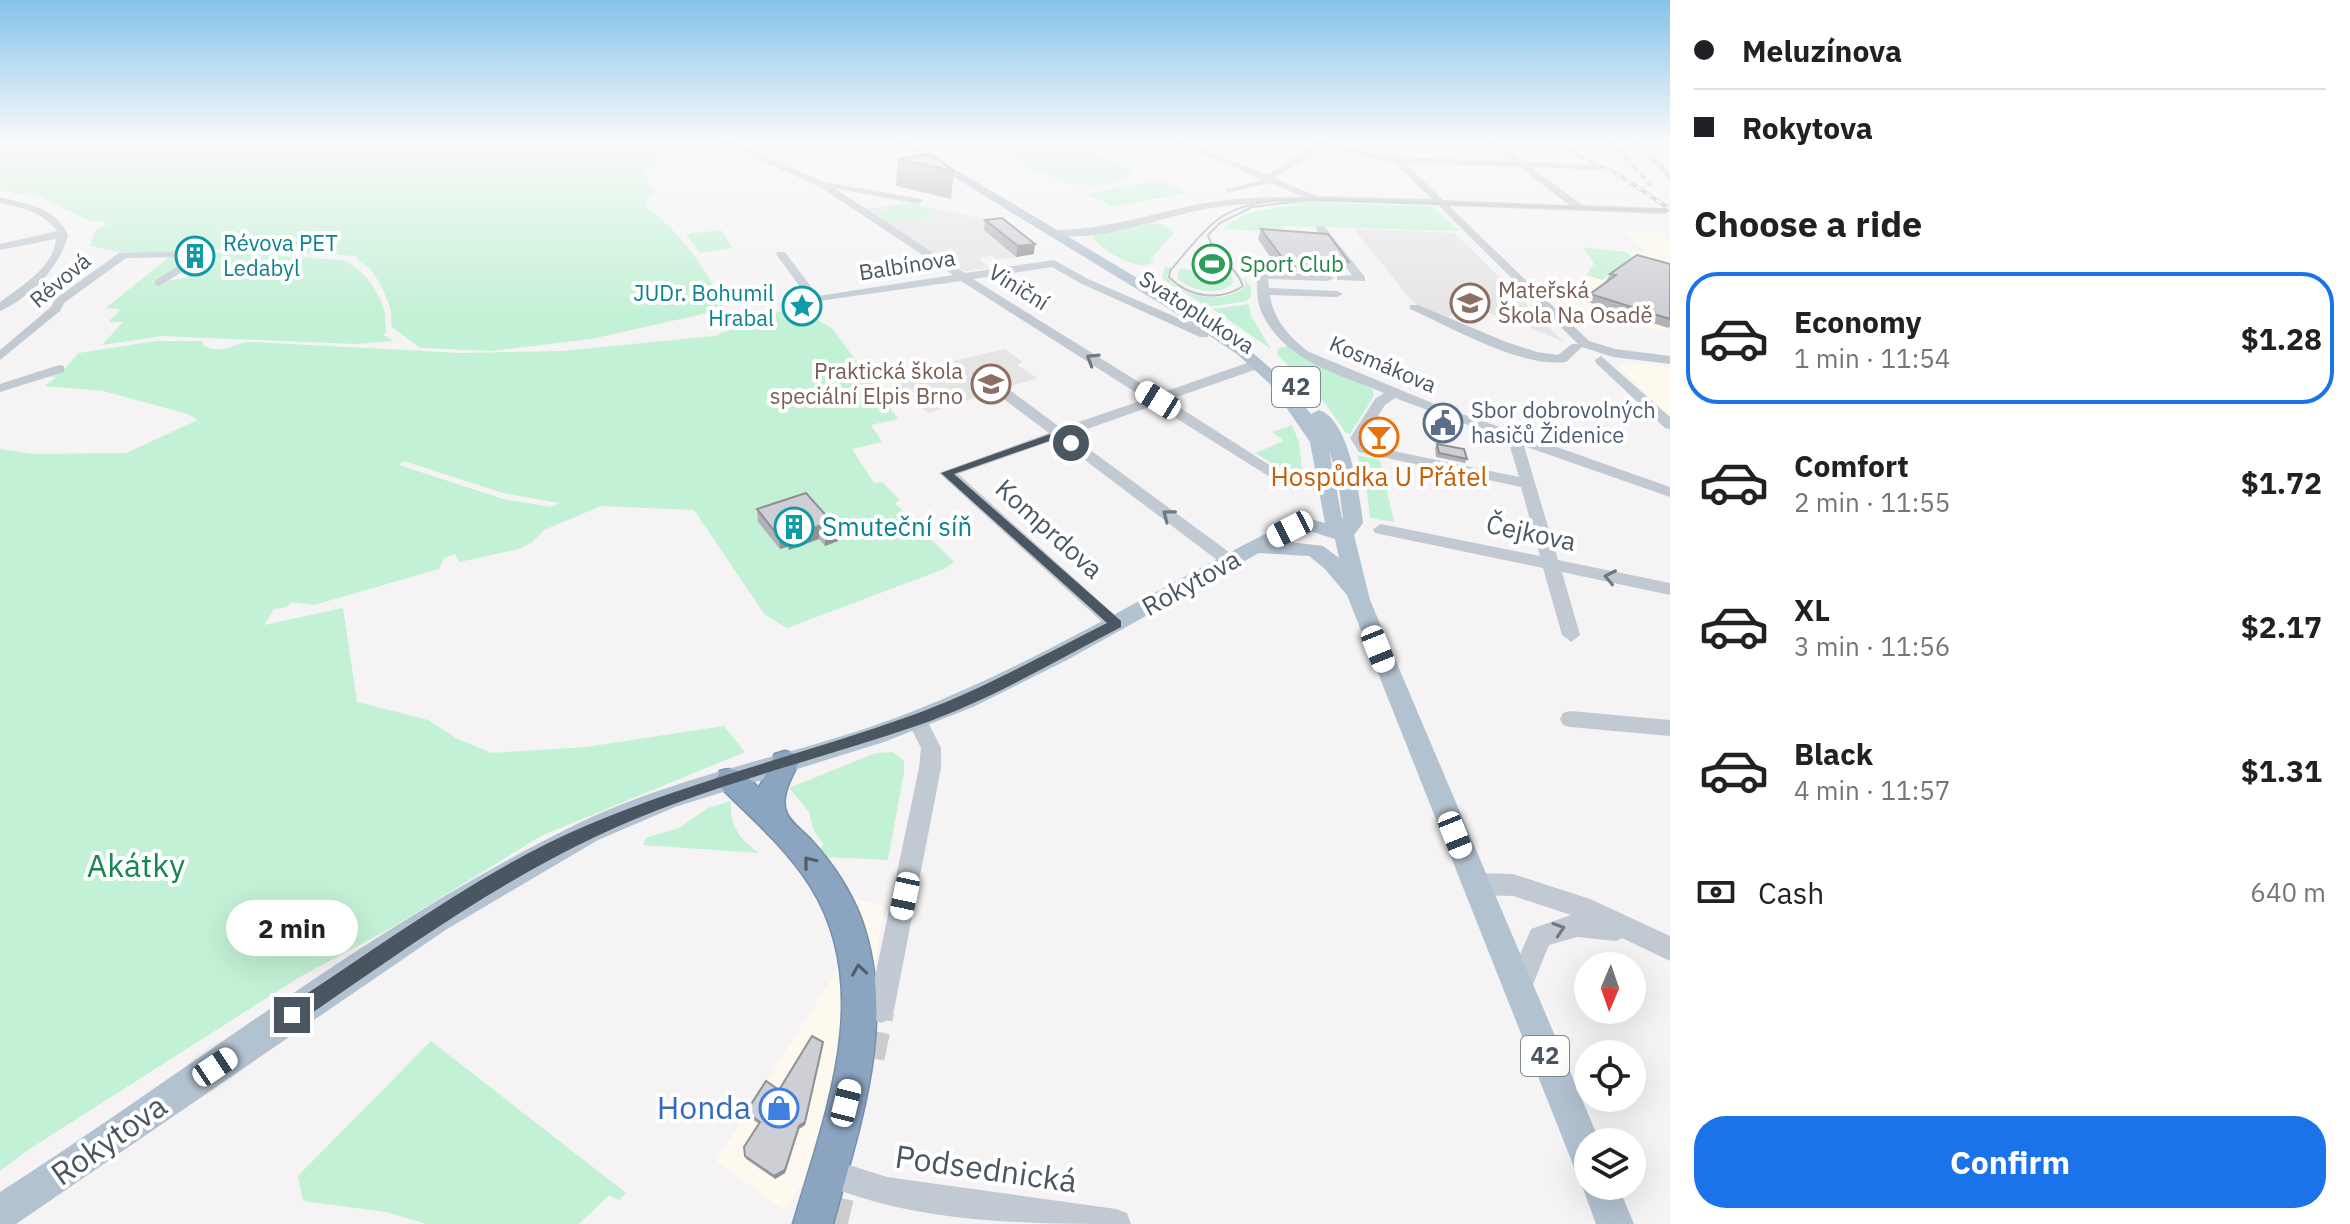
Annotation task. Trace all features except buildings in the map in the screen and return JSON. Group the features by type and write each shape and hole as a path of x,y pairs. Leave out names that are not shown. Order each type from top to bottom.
{"highway":[{"path":"772,817 771,792 785,762"},
{"path":"730,779 772,817 822,877 841,910 859,966 861,1032 853,1079 813,1224"}],"main road":[{"name":"42","path":"1005,200 1064,233"},
{"name":"42","path":"1010,200 1064,233"},
{"name":"Svatoplukova","path":"1064,233 1097,249 1232,332 1270,361 1306,399 1331,433 1345,462 1353,523 1344,535"},
{"name":"Svatoplukova","path":"1064,233 1258,364 1291,398 1308,422 1319,442 1332,518 1344,535 1359,600 1576,1128"},
{"path":"1255,548 1258,539 1306,511 1328,483"},
{"path":"1255,548 1280,541 1344,535"},
{"path":"1255,548 1310,547 1335,564 1359,600"},
{"name":"Rokytova","path":"0,1213 440,916 580,836 628,814 914,721 983,691 1116,624 1255,548"},
{"path":"1606,1200 1615,1224"}],"street":[{"path":"0,200 44,212 59,225 63,235 62,247 52,264 32,284 0,307"},
{"name":"Viniční","path":"846,200 961,276 1290,480"},
{"path":"913,200 918,201"},
{"path":"1064,233 1224,202 1280,200"},
{"path":"1350,200 1665,211"},
{"path":"1438,200 1578,350 1607,356 1670,360"},
{"path":"1569,200 1581,209"},
{"path":"1320,228 1361,279 1262,275 1262,291 1337,294"},
{"path":"1064,233 1087,229"},
{"path":"1087,229 1087,237 1097,249"},
{"path":"0,247 63,235"},
{"name":"Révová","path":"0,356 59,306 59,301 120,256 205,254 163,279 185,276"},
{"name":"Balbínova","path":"781,254 815,300 1054,263"},
{"name":"Svatoplukova","path":"1054,263 1084,281 1204,334"},
{"name":"Svatoplukova","path":"1262,291 1266,310 1290,344 1305,355"},
{"path":"1414,307 1535,356 1561,359 1578,350"},
{"name":"Kosmákova","path":"1305,355 1393,393 1670,492"},
{"path":"1607,356 1670,425"},
{"path":"1059,434 1258,364"},
{"path":"0,388 59,369"},
{"path":"1393,393 1380,402 1357,438 1364,449 1528,484"},
{"path":"1006,394 1231,562"},
{"name":"Komprdova","path":"1059,434 947,473 1116,624"},
{"path":"1515,438 1571,635"},
{"name":"Čejkova","path":"1381,529 1670,589"},
{"path":"1570,719 1670,728"},
{"path":"881,1010 930,768 931,748 914,721"},
{"path":"1474,884 1513,885 1590,910 1660,943"},
{"path":"1518,990 1540,937 1561,926 1585,924 1660,943"},
{"name":"Podsednická","path":"846,1179 887,1192 1116,1224"}],"shaded area":[{"path":"912,203 992,221 1034,254 996,260 992,256 979,258 989,268 964,271 865,209"},
{"path":"1354,229 1455,233 1564,342 1525,325 1519,327 1493,314 1461,306 1447,318 1420,307"},
{"path":"1624,230 1660,233 1670,243 1670,326 1664,332 1551,299 1536,284 1575,284 1589,273 1594,264 1583,247 1645,253"},
{"path":"1005,349 1022,362 1017,365 1037,378 928,413 887,376"},
{"path":"1633,363 1670,367 1670,417 1617,365"},
{"path":"856,899 885,906 869,998 825,1146 785,1211 716,1161 839,967"}],"green space":[{"path":"47,200 647,200 644,205 670,227 691,252 710,279 725,309 591,339 492,351 420,348 392,327 391,311 382,287 369,268 357,260 357,256 211,249 180,253 125,253 90,246 95,230 106,225 101,220 89,221"},
{"path":"1100,200 1148,200 1113,207"},
{"path":"1299,202 1431,206 1460,231 1280,226 1283,232 1223,229 1251,213 1306,204 1273,205"},
{"path":"912,203 922,205 936,217 887,222 875,212 887,210 894,216 885,207"},
{"path":"1149,220 1160,221 1150,223 1162,224 1174,233 1150,260 1154,262 1147,265 1121,259 1092,237 1094,233 1142,226"},
{"path":"721,230 733,248 700,253 686,234"},
{"path":"1583,247 1627,252 1632,258 1602,280 1586,275 1594,264"},
{"path":"220,252 350,263 375,290 385,314 387,333 383,335 394,341 355,344 161,336 102,345 123,322 108,322 121,309 106,308 169,257 192,255 157,282 185,278 190,275 180,273 189,266"},
{"path":"1165,267 1172,267 1167,275 1173,283 1192,294 1216,297 1238,292 1246,286 1243,278 1251,287 1251,297 1246,301 1208,307 1162,278"},
{"path":"1180,268 1232,277 1233,282 1221,290 1197,289 1177,278"},
{"path":"1249,304 1251,316 1271,349 1213,309"},
{"name":"Akátky","path":"794,306 833,329 898,419 871,425 882,442 852,449 874,483 882,482 900,500 895,503 954,562 944,569 787,628 765,615 694,510 601,506 544,530 531,543 519,549 459,562 455,554 444,558 439,569 314,605 291,602 287,607 274,609 264,625 343,608 357,702 428,720 456,738 491,753 586,747 724,726 745,752 541,836 391,928 298,978 31,1148 0,1171 0,449 33,454 126,453 198,420 188,414 103,391 44,386 56,378 47,375 63,370 79,353 157,341 202,341 205,347 220,349 253,342 461,353 563,351 714,336","holes":["404,461 503,493 559,503 551,507 503,499 399,465"]},
{"path":"1287,346 1372,389 1374,396 1350,434 1346,433 1319,395 1277,355 1278,349"},
{"path":"1292,425 1299,442 1302,469 1286,472 1255,453 1284,441 1272,432"},
{"path":"1357,455 1380,460 1394,522 1370,518 1366,483"},
{"path":"893,752 904,761 904,772 888,860 827,857 820,848 824,845 813,829 809,812 789,788 876,753"},
{"path":"731,801 737,831 759,853 643,845 646,838 679,828 708,808"},
{"path":"431,1041 626,1193 619,1200 609,1195 579,1224 427,1224 386,1212 303,1201 298,1176"}],"tunnel":[{"path":"871,1058 881,1010"},
{"path":"834,1224 845,1177"}],"tram line":[{"path":"1284,200 1242,207 1217,220 1170,271 1169,277 1185,289 1204,295 1224,294 1243,286 1208,235 1220,223 1252,207 1306,200"},
{"path":"1311,200 1666,211"},
{"path":"1362,200 1665,210"}],"railway":[{"path":"1657,200 1670,209"}],"place":[{"name":"Révova PET Ledabyl","path":"195,256"},
{"name":"Sport Club","path":"1212,264"},
{"name":"Mateřská Škola Na Osadě","path":"1470,303"},
{"name":"JUDr. Bohumil Hrabal","path":"802,306"},
{"name":"Praktická škola speciální Elpis Brno","path":"991,384"},
{"name":"Sbor dobrovolných hasičů Židenice","path":"1443,423"},
{"name":"Hospůdka U Přátel","path":"1379,437"},
{"name":"Smuteční síň","path":"794,527"},
{"name":"Honda","path":"779,1108"}],"route":[{"path":"292,1015 440,916 592,830 681,795 917,720 983,691 1116,624 947,473 1059,434 1071,443"}]}
